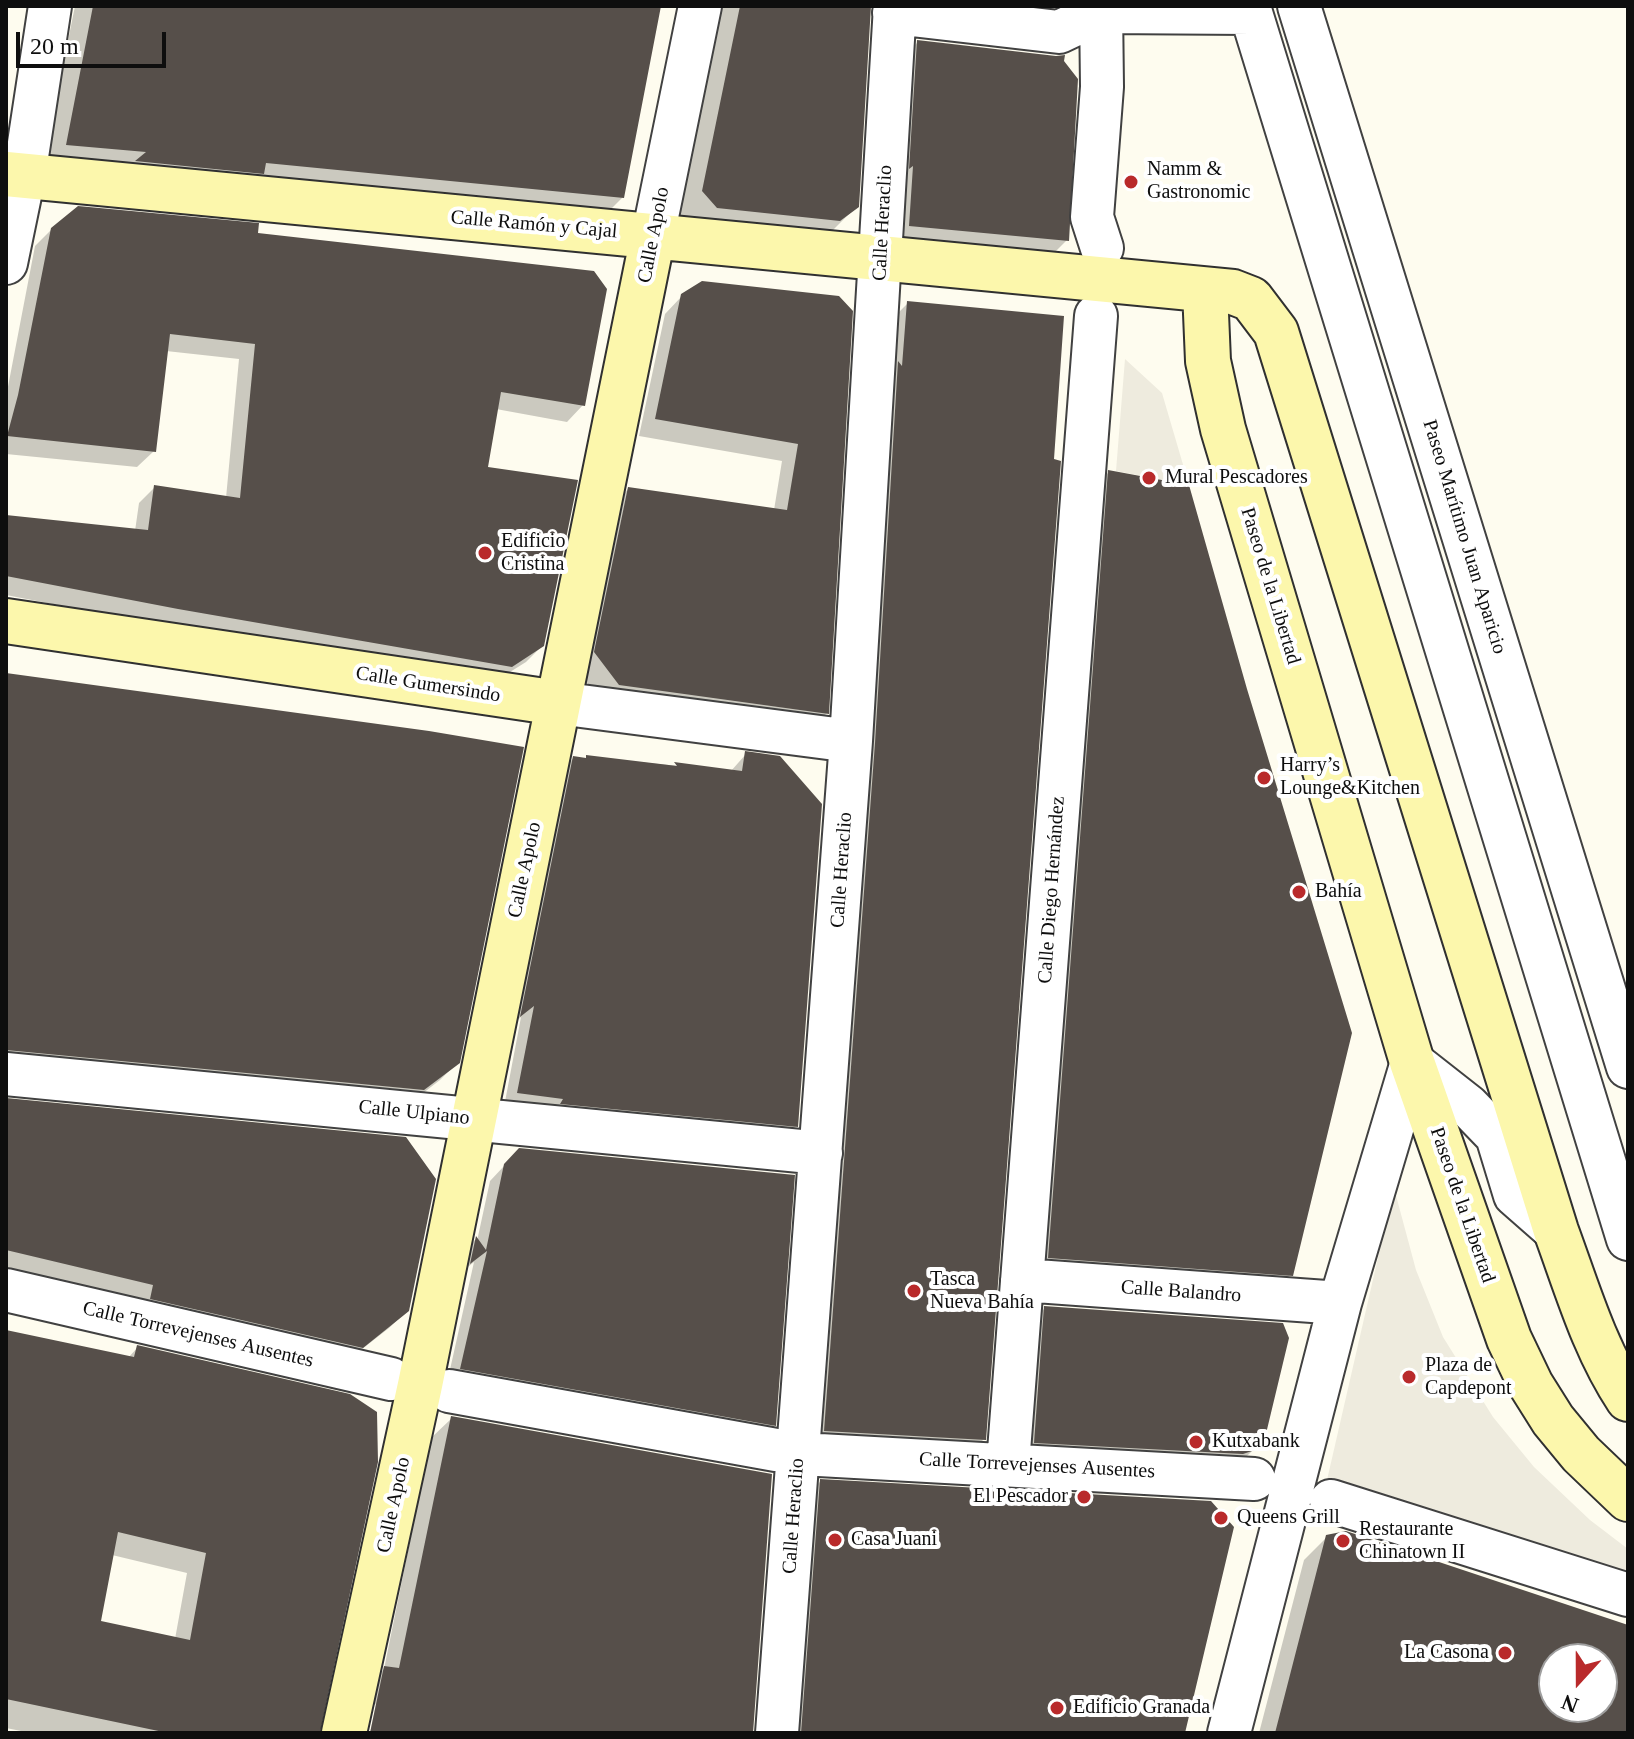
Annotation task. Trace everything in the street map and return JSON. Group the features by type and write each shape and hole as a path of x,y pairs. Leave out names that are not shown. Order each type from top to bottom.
{"street":[{"path":"6,263 15,175 50,6"},
{"name":"Calle Apolo","path":"344,1733 417,1401 700,6"},
{"name":"Paseo Marítimo Juan Aparicio","path":"1299,6 1628,1067"},
{"path":"895,10 1059,32 1101,9 1251,13 1628,1239"},
{"path":"1101,9 1102,87 1092,217 1102,248"},
{"name":"Calle Heraclio","path":"777,1733 851,741 895,10"},
{"name":"Calle Ramón y Cajal","path":"15,175 1205,290"},
{"path":"1205,290 1233,292 1251,299 1276,332 1556,1231 1591,1329 1610,1372 1628,1399"},
{"name":"Paseo de la Libertad","path":"1205,290 1208,361 1223,429 1412,1062 1509,1339 1531,1385 1553,1420 1581,1454 1628,1499"},
{"name":"Calle Diego Hernández","path":"1008,1464 1096,316"},
{"name":"Calle Gumersindo","path":"6,621 558,703 851,741"},
{"path":"1229,1733 1273,1485 1340,1303 1412,1062 1468,1106 1497,1136 1515,1195 1556,1231"},
{"name":"Calle Ulpiano","path":"6,1074 821,1153"},
{"name":"Calle Balandro","path":"1022,1280 1340,1303"},
{"name":"Calle Torrevejenses Ausentes","path":"6,1290 391,1379"},
{"path":"449,1391 776,1450"},
{"name":"Calle Torrevejenses Ausentes","path":"819,1455 1008,1464 1273,1485"},
{"path":"1331,1501 1628,1595"}],"shaded area":[{"path":"1125,359 1162,393 1189,485 1116,471"},
{"name":"Plaza de Capdepont","path":"1394,1188 1416,1270 1443,1337 1493,1417 1534,1467 1590,1520 1628,1549 1628,1573 1327,1480"}],"building":[{"path":"93,6 661,6 624,198 266,163 264,174 135,161 146,152 66,145"},
{"path":"740,6 871,6 859,207 840,221 717,208 702,191"},
{"path":"917,40 1065,55 1064,61 1078,79 1069,241 909,226 913,166 909,169"},
{"path":"78,206 259,223 258,233 594,271 607,289 585,406 501,392 488,467 578,480 544,646 512,667 6,576 6,515 148,530 154,485 240,498 255,344 170,334 156,452 7,436 51,228"},
{"path":"702,281 839,296 853,311 829,714 619,685 594,652 628,487 787,510 798,444 655,419 681,294"},
{"path":"907,301 1064,316 1054,459 1061,461 986,1440 824,1431 875,743 898,361 902,366"},
{"path":"1108,470 1189,485 1247,689 1352,1033 1293,1276 1048,1258"},
{"path":"6,673 429,731 524,747 460,1063 424,1090 6,1050"},
{"path":"745,751 780,756 822,804 798,1127 560,1104 563,1099 517,1093 534,1006 520,1017 573,756 677,766 674,762 742,771"},
{"path":"6,1098 406,1137 436,1179 409,1311 363,1348 150,1299 153,1285 6,1250"},
{"path":"519,1148 795,1175 776,1426 460,1369 487,1251 470,1264 476,1236 486,1250 504,1164"},
{"path":"1044,1306 1283,1323 1289,1338 1264,1442 1255,1450 1243,1454 1034,1443"},
{"path":"6,1330 134,1357 137,1345 350,1394 377,1412 378,1462 320,1733 168,1733 6,1699","holes":["118,1532 206,1553 190,1640 101,1621"]},
{"path":"451,1416 772,1474 753,1733 370,1733 384,1666 399,1668"},
{"path":"820,1479 1211,1501 1234,1527 1185,1733 801,1733"},
{"path":"1346,1531 1628,1625 1628,1733 1275,1733 1326,1535"}],"place":[{"name":"Namm & Gastronomic","path":"1131,182"},
{"name":"Mural Pescadores","path":"1149,478"},
{"name":"Edificio Cristina","path":"485,553"},
{"name":"Harry’s Lounge&Kitchen","path":"1264,778"},
{"name":"Bahía","path":"1299,892"},
{"name":"Tasca Nueva Bahía","path":"914,1291"},
{"name":"Plaza de Capdepont","path":"1409,1377"},
{"name":"Kutxabank","path":"1196,1442"},
{"name":"El Pescador","path":"1084,1497"},
{"name":"Queens Grill","path":"1221,1518"},
{"name":"Casa Juani","path":"835,1540"},
{"name":"Restaurante Chinatown II","path":"1343,1541"},
{"name":"La Casona","path":"1505,1653"},
{"name":"Edificio Granada","path":"1057,1708"}]}
